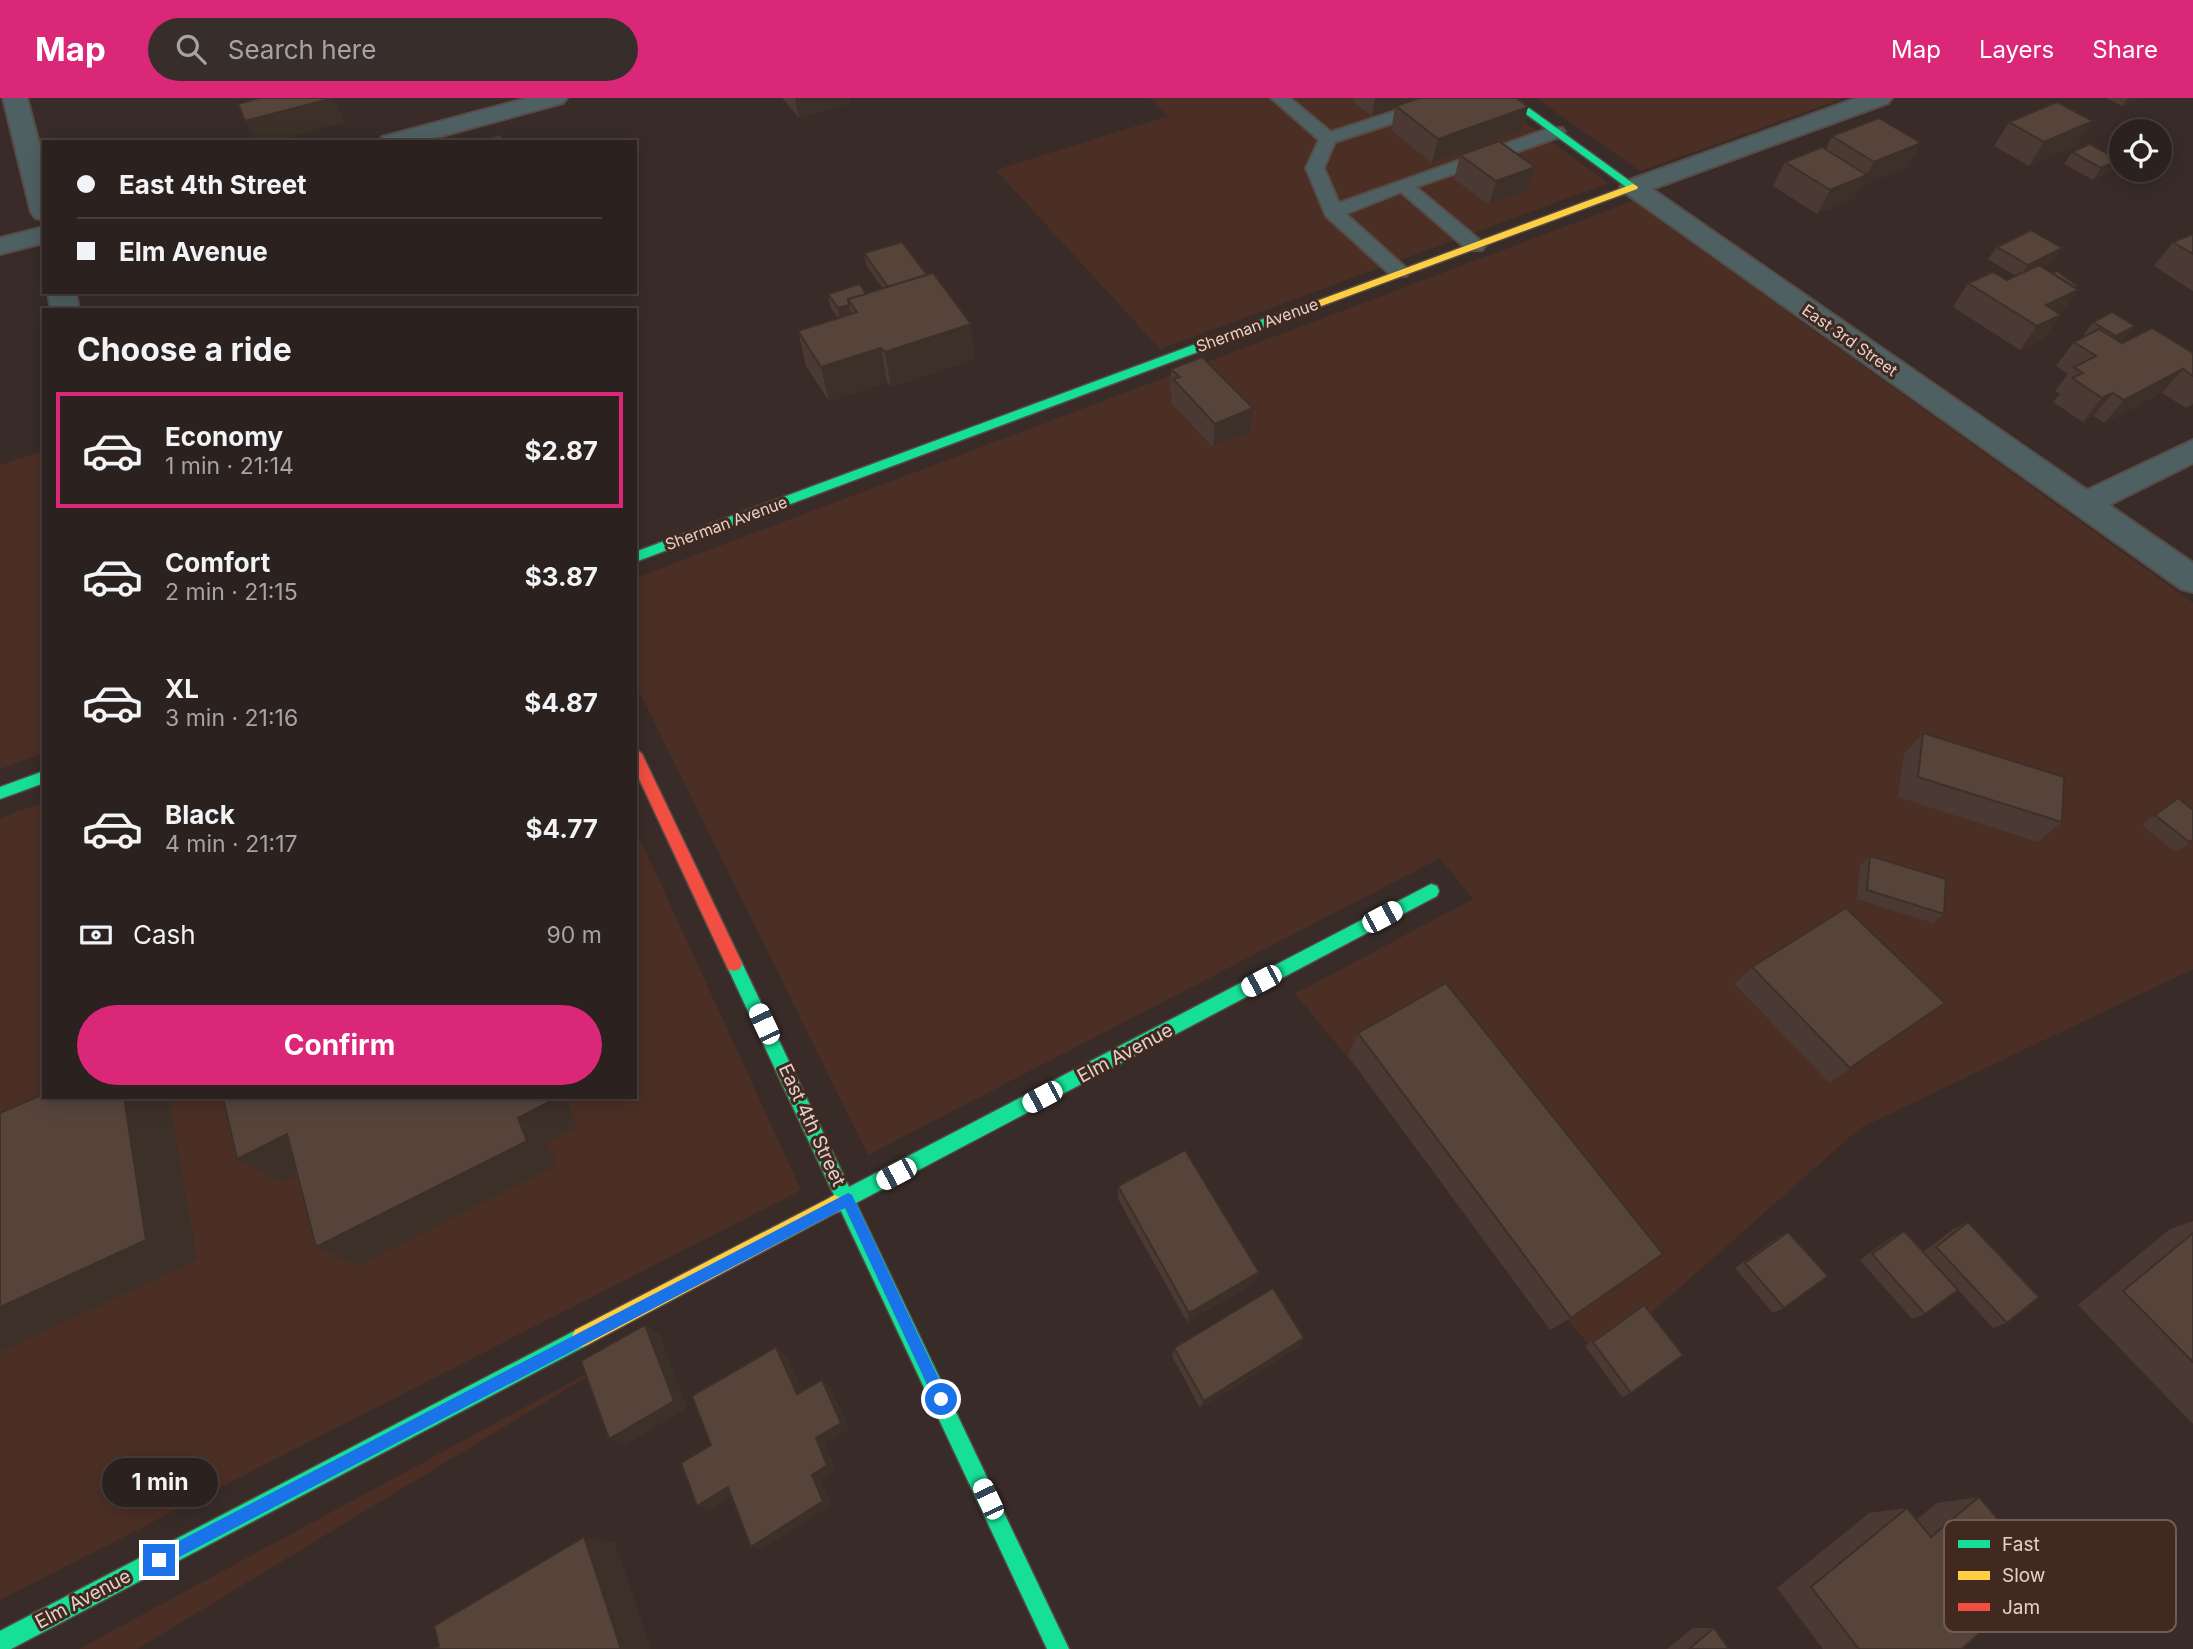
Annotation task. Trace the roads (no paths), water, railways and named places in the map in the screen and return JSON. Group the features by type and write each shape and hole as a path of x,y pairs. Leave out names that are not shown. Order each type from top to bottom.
{"street":[{"path":"15,98 42,204"},
{"path":"398,140 555,98"},
{"name":"East 3rd Street","path":"1509,98 2193,580"},
{"name":"Sherman Avenue","path":"637,556 1398,272 1880,98"},
{"path":"0,246 42,236"},
{"path":"2085,504 2193,450"},
{"name":"East 4th Street","path":"637,758 1058,1649"},
{"path":"0,793 42,778"},
{"name":"Elm Avenue","path":"0,1643 848,1200 1431,891"}],"lane":[{"path":"1280,98 1328,139"},
{"path":"1398,272 1334,212 1315,167 1328,139 1452,98"},
{"path":"1334,212 1556,132"},
{"path":"1403,185 1475,246"}]}
